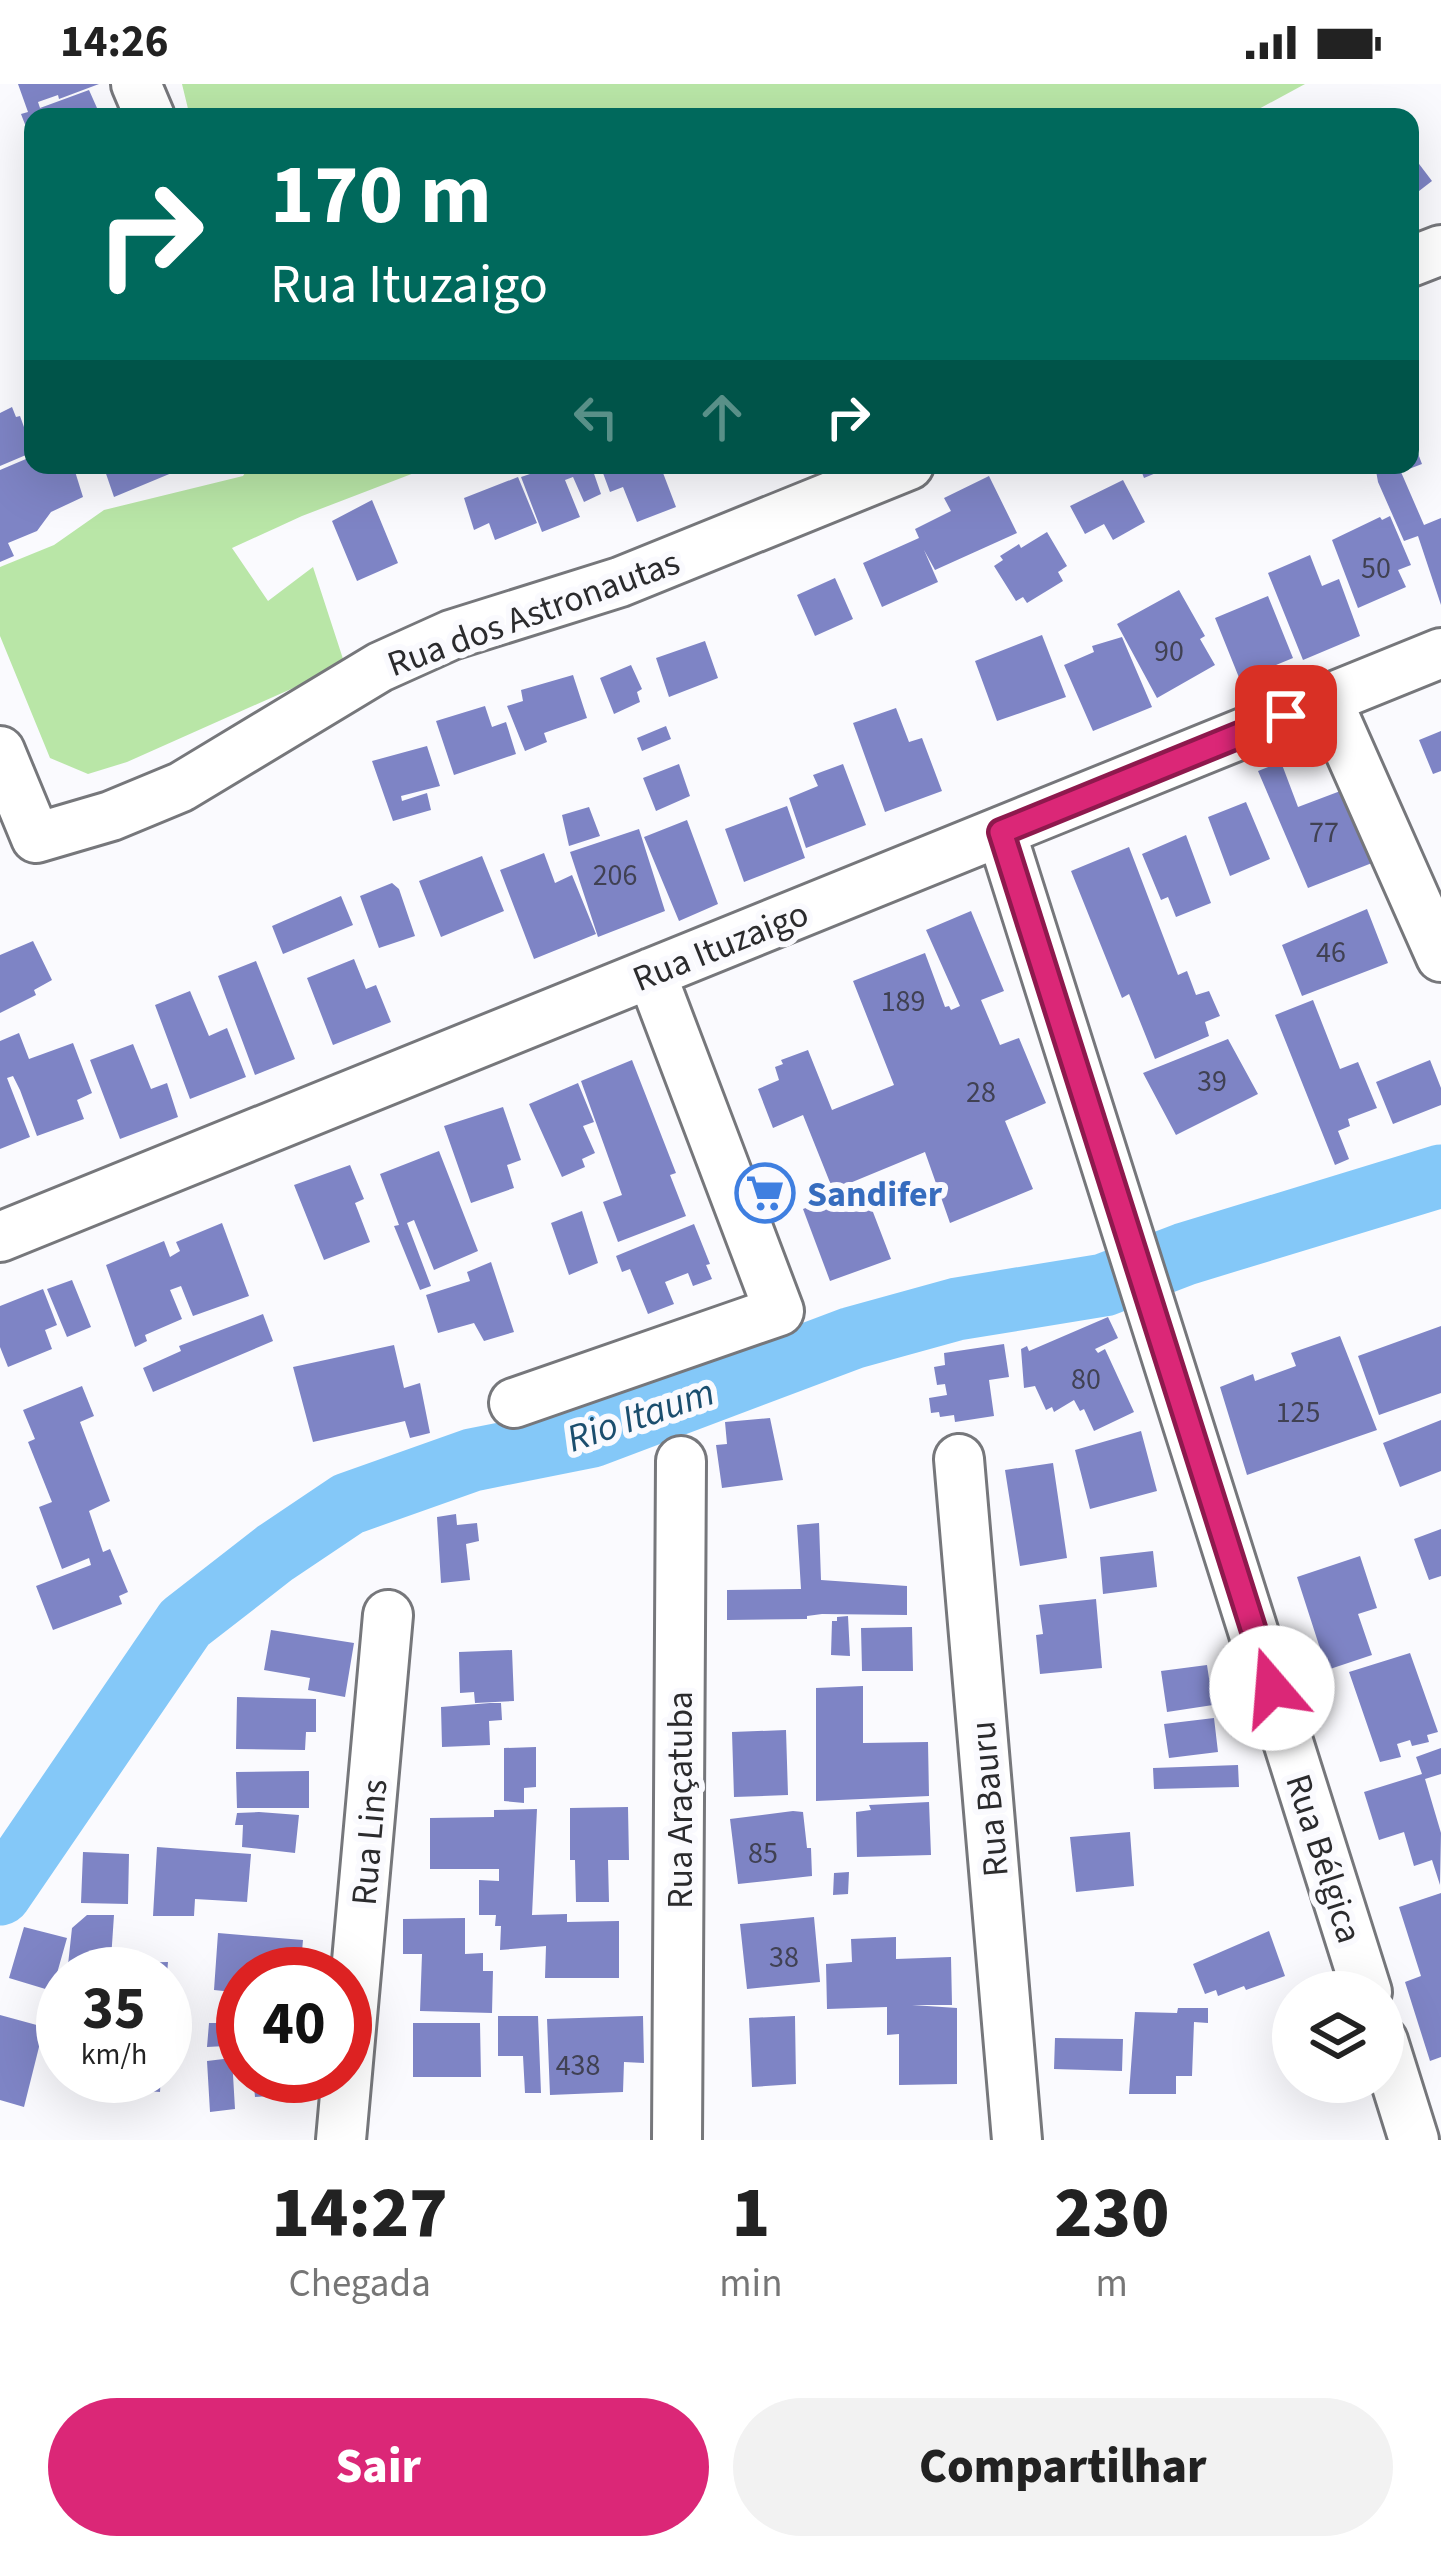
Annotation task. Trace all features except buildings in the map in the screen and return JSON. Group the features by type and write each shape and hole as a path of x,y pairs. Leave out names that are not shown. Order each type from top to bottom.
{"street":[{"name":"Rua dos Astronautas","path":"0,752 36,838 111,816 182,787 380,667 451,635 620,582 887,474"},
{"name":"Rua Ituzaigo","path":"0,1238 1441,653"},
{"path":"1327,700 1441,957"},
{"name":"Rua Bélgica","path":"1001,832 1360,1971"},
{"path":"514,1403 778,1311 651,974"},
{"name":"Rua Bauru","path":"958,1459 1017,2140"},
{"name":"Rua Araçatuba","path":"677,2140 681,1461"},
{"name":"Rua Lins","path":"341,2140 388,1615"},
{"path":"1402,2103 1414,2140"}],"green space":[{"path":"182,84 1305,84 1261,108 188,108"},
{"path":"412,474 232,548 268,601 313,567 345,665 127,762 88,774 50,758 0,636 0,567 54,545 104,510 243,476"}],"waterway":[{"name":"Rio Itaum","path":"0,1894 185,1623 348,1504 472,1460 592,1436 852,1338 957,1309 1104,1285 1185,1254 1441,1176"}],"place":[{"name":"Sandifer","path":"765,1193"}],"route":[{"path":"1272,1688 1001,832 1286,716"}]}
